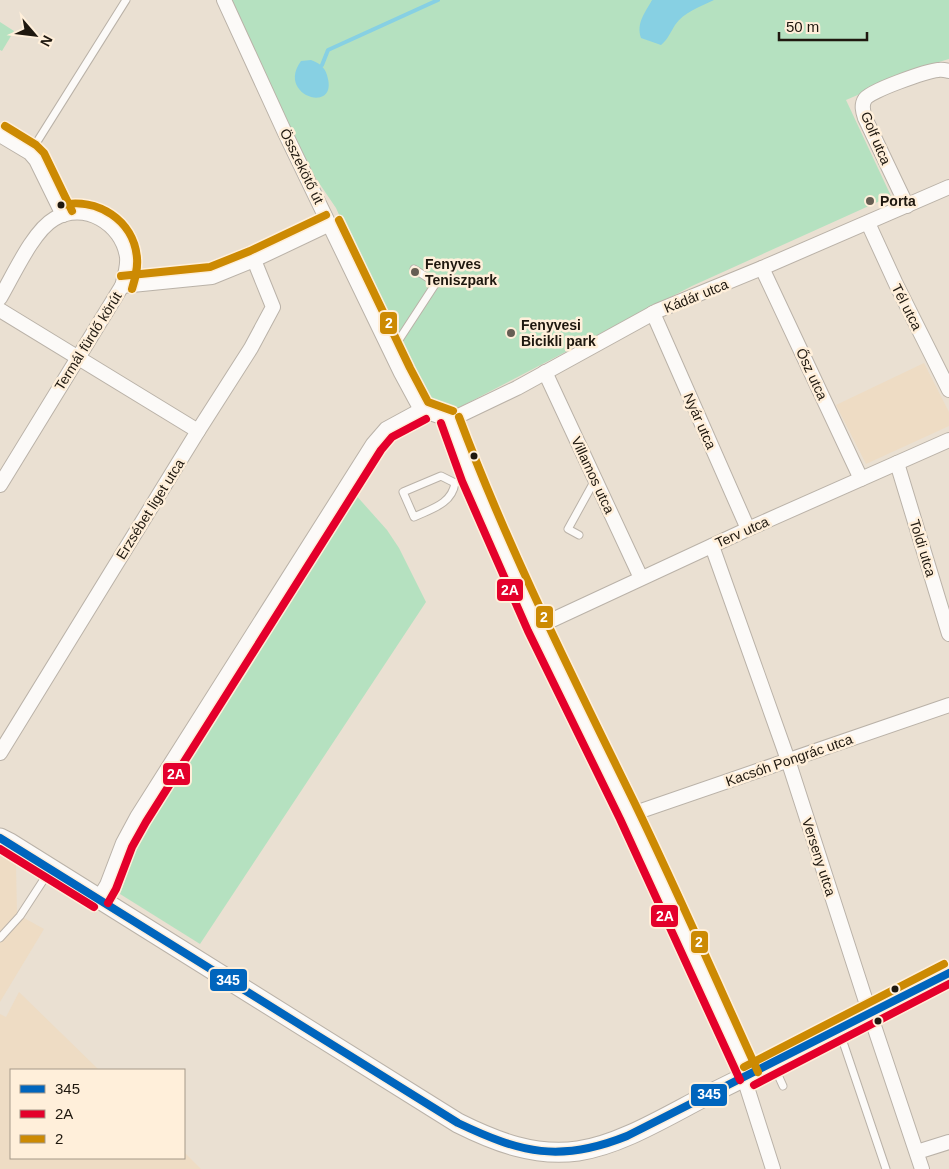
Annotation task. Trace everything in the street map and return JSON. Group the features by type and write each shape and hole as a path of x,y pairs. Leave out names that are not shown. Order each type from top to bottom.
{"street":[{"name":"Összekötő út","path":"224,0 285,133 401,373 421,410"},
{"name":"Golf utca","path":"907,206 865,118 862,108 863,101 869,94 902,81 938,69 949,71"},
{"path":"0,135 30,153 38,163 63,215 49,223 35,238 0,298"},
{"name":"Kádár utca","path":"450,420 516,388 653,313 949,187"},
{"name":"Termál fürdő körút","path":"0,485 122,286 126,274 127,255 123,244 113,228 99,218 84,212 63,215"},
{"name":"Tél utca","path":"868,223 949,390"},
{"path":"122,286 212,276 254,260 330,224"},
{"name":"Erzsébet liget utca","path":"0,753 251,348 273,307 254,260"},
{"name":"Ősz utca","path":"762,268 862,479"},
{"path":"0,310 198,431"},
{"name":"Nyár utca","path":"653,313 748,529"},
{"name":"Villamos utca","path":"545,372 641,578"},
{"path":"99,898 107,885 123,843 136,817 373,444 386,429 421,410 450,420 472,477 537,627 629,815 743,1078 773,1169"},
{"name":"Terv utca","path":"537,627 748,529 949,440"},
{"name":"Toldi utca","path":"897,463 949,634"},
{"name":"Verseny utca","path":"712,546 788,760 922,1169"},
{"name":"Kacsóh Pongrác utca","path":"629,815 949,705"},
{"path":"0,838 458,1122 481,1134 514,1147 544,1152 572,1151 610,1143 839,1030 949,973"},
{"path":"917,1152 949,1142"}],"lane":[{"path":"30,153 126,0"},
{"path":"392,352 436,283 414,269"},
{"path":"455,483 454,490 446,502 414,517 403,492 441,476 455,483 472,477"},
{"path":"579,535 568,529 595,480"},
{"path":"0,938 20,916 51,868"},
{"path":"839,1030 886,1169"},
{"path":"773,1063 783,1086"}],"shaded area":[{"path":"924,363 949,412 949,426 866,464 836,405"},
{"path":"0,856 16,863 17,914 44,929 0,1002"},
{"path":"19,992 98,1069 10,1069 10,1159 185,1159 185,1153 201,1169 0,1169 0,1014 6,1017"}],"green space":[{"path":"224,0 949,0 949,59 925,66 846,100 891,196 692,286 458,408 444,409 429,404 418,392 336,208 285,133"},
{"path":"0,22 14,31 2,51 0,50"},
{"path":"354,493 387,530 399,548 426,602 200,944 120,894 142,832 162,796"}],"water":[{"path":"652,0 714,0 693,10 679,20 661,45 641,38 640,33 640,23"},
{"path":"311,60 322,67 328,79 328,90 324,96 316,98 308,96 301,91 296,83 295,73 301,61"}],"waterway":[{"path":"322,65 328,50 438,0"}],"transit line":[{"name":"2","path":"5,126 36,145 44,153 72,211"},
{"name":"2","path":"61,205 74,203 100,208 121,222 134,244 137,258 137,270 132,289"},
{"name":"2","path":"121,276 210,267 250,251 326,215"},
{"name":"2","path":"339,220 428,402 453,411"},
{"name":"2","path":"459,417 478,467 521,566 653,841 758,1072"},
{"name":"2A","path":"108,903 116,889 132,847 146,822 381,450 392,437 426,419"},
{"name":"2A","path":"441,423 462,481 528,631 620,819 740,1080"},
{"name":"345","path":"0,838 458,1123 502,1141 541,1151 581,1150 627,1136 949,973"},
{"name":"2A","path":"0,849 94,907"},
{"name":"2","path":"744,1067 944,964"},
{"name":"2A","path":"754,1085 949,984"}],"place":[{"name":"Porta","path":"870,201"},
{"name":"Fenyves Teniszpark","path":"415,272"},
{"name":"Fenyvesi Bicikli park","path":"511,333"}]}
